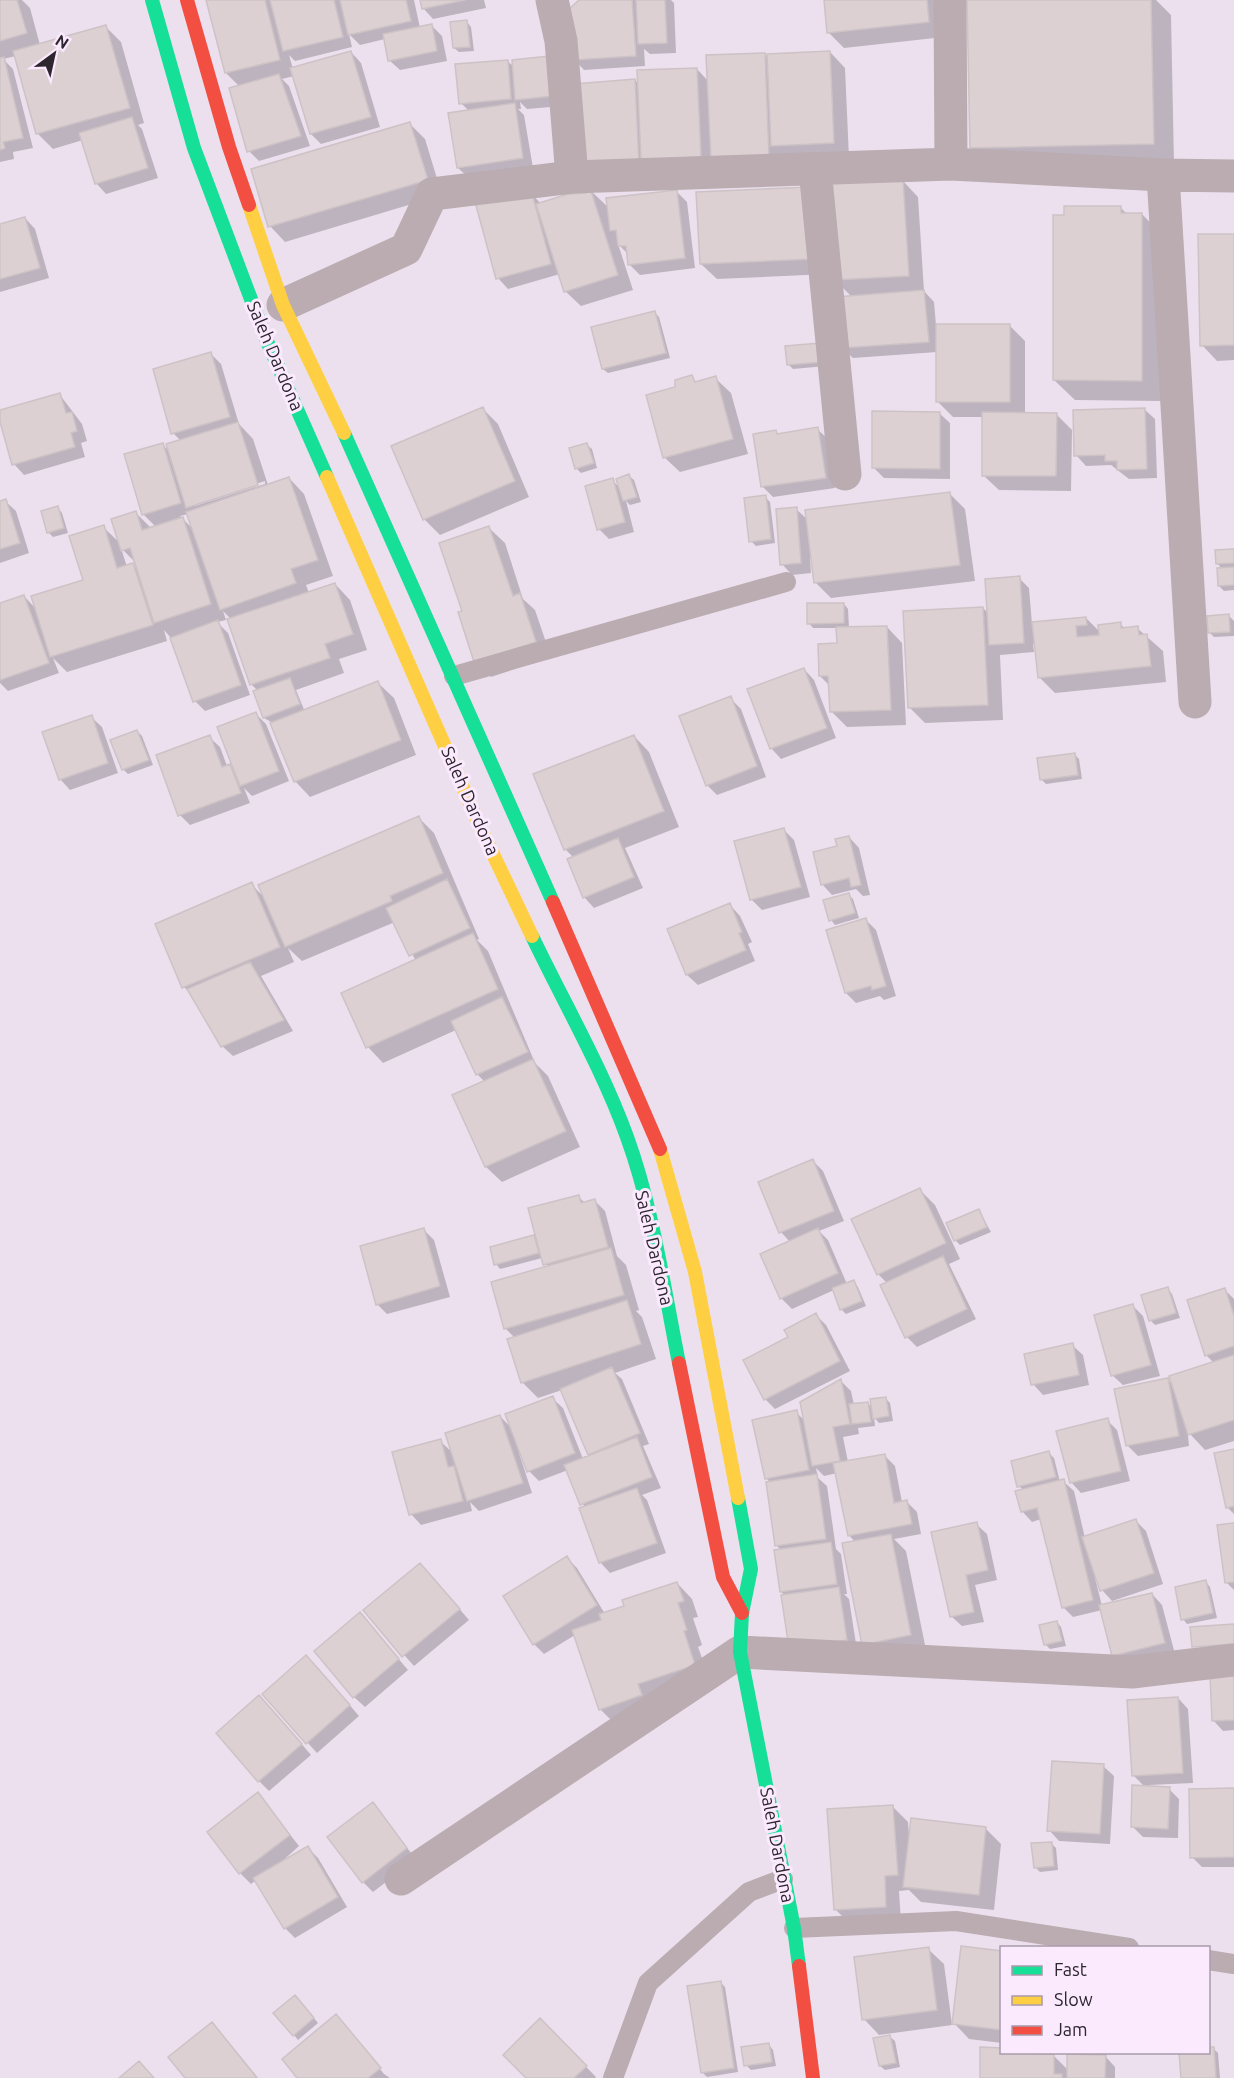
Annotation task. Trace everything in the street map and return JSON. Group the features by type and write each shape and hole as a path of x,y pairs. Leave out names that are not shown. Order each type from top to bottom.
{"street":[{"name":"Saleh Dardona","path":"152,0 194,148 266,339 483,831 575,1025 602,1076 628,1139 650,1222 723,1577 742,1613"},
{"name":"Saleh Dardona","path":"187,0 229,147 283,305 371,489 656,1134 695,1272 751,1569 742,1613 740,1652 794,1928 813,2078"},
{"path":"552,0 561,41 572,177"},
{"path":"950,0 951,164"},
{"path":"283,305 406,249 432,194 572,177 951,164 1162,175 1234,176"},
{"path":"815,169 845,474"},
{"path":"1162,175 1195,702"},
{"path":"401,1880 740,1652 1132,1672 1234,1660"}],"lane":[{"path":"454,676 786,582"},
{"path":"613,2078 648,1983 749,1892 783,1879"},
{"path":"794,1928 956,1921 1122,1946"},
{"path":"1210,1960 1234,1964"}],"building":[{"path":"0,0 17,0 27,33 0,41"},
{"path":"206,0 265,0 280,60 225,73"},
{"path":"270,0 334,0 343,37 283,51"},
{"path":"340,0 406,0 411,21 348,35"},
{"path":"420,0 465,0 422,9"},
{"path":"579,0 632,0 636,56 572,60 569,9"},
{"path":"636,0 665,0 667,43 638,44"},
{"path":"824,0 927,0 929,22 827,33"},
{"path":"967,0 1151,0 1154,144 970,148"},
{"path":"467,20 470,47 453,48 450,22"},
{"path":"432,24 437,51 388,61 383,34"},
{"path":"106,25 130,108 36,134 13,51"},
{"path":"351,51 371,117 310,134 290,68"},
{"path":"830,51 834,143 771,146 767,54"},
{"path":"765,53 769,157 711,160 706,55"},
{"path":"549,56 553,96 515,100 512,60"},
{"path":"4,57 23,138 3,142 5,148 0,150 0,58"},
{"path":"508,60 511,99 459,104 455,64"},
{"path":"697,68 701,157 641,160 637,70"},
{"path":"279,74 301,136 247,152 229,88"},
{"path":"635,79 639,165 578,167 574,84"},
{"path":"515,103 523,158 457,168 448,113"},
{"path":"132,117 148,168 95,184 79,133"},
{"path":"410,122 428,180 268,227 251,169"},
{"path":"903,179 909,276 834,280 828,183"},
{"path":"809,187 813,259 700,264 696,192"},
{"path":"590,188 618,275 564,292 536,204 568,194 586,193"},
{"path":"531,190 551,264 496,279 474,198"},
{"path":"677,190 685,258 628,265 626,246 618,246 616,230 610,231 606,198"},
{"path":"1064,206 1121,206 1121,213 1142,213 1142,381 1053,380 1053,215 1064,215"},
{"path":"25,217 40,268 0,279 0,224"},
{"path":"1198,234 1234,234 1234,345 1200,346"},
{"path":"924,290 929,342 841,348 836,297"},
{"path":"655,311 666,353 602,369 591,327"},
{"path":"936,324 1010,324 1010,402 936,402"},
{"path":"820,343 822,362 787,365 785,346"},
{"path":"211,352 230,417 171,434 153,369"},
{"path":"692,375 695,382 716,376 733,439 663,458 646,395 675,387 675,380"},
{"path":"60,393 66,413 72,412 77,431 71,433 75,447 12,465 0,422 0,410"},
{"path":"483,407 515,481 423,520 391,446"},
{"path":"1145,408 1147,469 1117,470 1117,461 1105,461 1105,455 1074,456 1073,410"},
{"path":"872,411 940,412 940,469 872,468"},
{"path":"982,412 1057,413 1056,476 982,476"},
{"path":"238,422 258,485 186,508 166,444"},
{"path":"818,427 826,478 761,487 753,434 776,430 777,434"},
{"path":"163,443 181,503 142,515 124,454"},
{"path":"587,443 594,463 575,469 569,448"},
{"path":"629,474 637,497 623,501 616,479"},
{"path":"289,477 318,560 291,569 296,583 220,610 186,512"},
{"path":"613,478 625,522 597,530 585,486"},
{"path":"950,492 960,565 814,583 805,510"},
{"path":"766,495 771,539 749,542 744,498"},
{"path":"6,499 20,543 0,549 0,501"},
{"path":"58,506 64,528 47,533 41,511"},
{"path":"797,507 801,563 780,565 776,509"},
{"path":"136,511 142,530 183,517 211,604 154,623 130,548 121,551 111,519"},
{"path":"104,525 117,568 133,563 153,625 50,657 31,596 83,580 69,536"},
{"path":"489,526 513,596 520,593 536,642 474,662 458,612 462,611 439,543"},
{"path":"1234,549 1234,563 1216,564 1215,550"},
{"path":"1234,567 1234,585 1218,586 1217,568"},
{"path":"1020,576 1024,643 989,645 985,579"},
{"path":"335,583 353,634 325,644 330,658 250,685 227,619"},
{"path":"24,595 49,663 0,680 0,603"},
{"path":"807,603 844,603 844,623 807,624"},
{"path":"983,607 988,705 908,708 903,611"},
{"path":"1229,614 1230,632 1208,633 1207,616"},
{"path":"1086,617 1087,625 1076,626 1077,637 1099,635 1098,625 1121,622 1121,628 1138,626 1139,635 1147,634 1151,666 1038,678 1032,622"},
{"path":"218,620 241,685 193,702 170,638"},
{"path":"887,626 891,710 830,712 828,676 819,676 818,644 837,643 836,627"},
{"path":"804,668 827,728 770,749 747,689"},
{"path":"290,678 300,704 263,718 253,691"},
{"path":"378,681 401,740 294,782 270,723"},
{"path":"731,696 757,766 706,786 679,716"},
{"path":"256,712 279,771 240,786 217,727"},
{"path":"92,715 108,763 59,780 42,732"},
{"path":"137,730 149,760 122,770 110,740"},
{"path":"210,735 222,767 230,764 241,793 178,816 156,755"},
{"path":"634,735 664,811 564,850 533,774"},
{"path":"1075,753 1078,775 1040,780 1037,758"},
{"path":"419,816 443,873 390,896 392,901 285,947 258,885"},
{"path":"784,828 801,887 750,900 734,841"},
{"path":"849,836 861,885 851,887 849,878 821,885 813,852 837,846 835,839"},
{"path":"618,838 634,877 583,898 567,859"},
{"path":"447,879 470,928 409,956 386,908"},
{"path":"252,882 280,947 182,988 155,924"},
{"path":"849,893 855,913 829,921 823,900"},
{"path":"730,903 742,932 739,933 746,950 686,975 667,929"},
{"path":"866,918 886,986 872,990 871,986 845,993 826,930"},
{"path":"473,933 498,989 366,1048 341,993"},
{"path":"250,962 284,1020 221,1047 187,989"},
{"path":"502,997 528,1052 476,1075 451,1021"},
{"path":"533,1059 566,1131 485,1167 452,1095"},
{"path":"813,1159 834,1211 779,1233 758,1182"},
{"path":"920,1188 946,1243 877,1275 851,1219"},
{"path":"579,1195 581,1203 595,1199 608,1247 543,1265 528,1208"},
{"path":"979,1209 987,1227 954,1241 946,1223"},
{"path":"424,1228 440,1286 376,1305 360,1246"},
{"path":"818,1228 838,1273 780,1299 760,1254"},
{"path":"534,1235 539,1253 494,1265 490,1247"},
{"path":"611,1248 624,1295 504,1329 491,1282"},
{"path":"943,1256 967,1309 905,1338 880,1285"},
{"path":"854,1280 862,1301 840,1310 832,1288"},
{"path":"1168,1287 1176,1313 1149,1321 1141,1295"},
{"path":"1225,1288 1234,1316 1234,1346 1205,1356 1187,1300"},
{"path":"627,1300 641,1344 521,1383 507,1339"},
{"path":"1133,1304 1151,1365 1111,1376 1094,1315"},
{"path":"816,1313 840,1361 764,1400 743,1360 788,1337 784,1330"},
{"path":"1073,1343 1079,1375 1031,1385 1024,1354"},
{"path":"1234,1355 1234,1420 1188,1435 1169,1376"},
{"path":"612,1367 640,1433 588,1455 560,1389"},
{"path":"1168,1378 1179,1436 1126,1446 1114,1389"},
{"path":"841,1379 850,1424 833,1427 840,1461 812,1466 800,1402"},
{"path":"553,1396 575,1453 527,1472 505,1414"},
{"path":"886,1397 889,1416 873,1419 870,1399"},
{"path":"868,1402 871,1422 852,1424 849,1404"},
{"path":"797,1410 809,1470 765,1479 752,1420"},
{"path":"500,1415 523,1483 467,1501 445,1433"},
{"path":"1108,1418 1121,1471 1070,1483 1056,1431"},
{"path":"637,1437 652,1477 580,1505 564,1465"},
{"path":"441,1439 448,1467 454,1466 463,1501 409,1515 392,1452"},
{"path":"1234,1449 1234,1506 1226,1508 1214,1453"},
{"path":"1049,1451 1056,1477 1017,1487 1011,1461"},
{"path":"885,1454 894,1503 907,1500 912,1524 848,1536 833,1463"},
{"path":"817,1474 826,1539 775,1546 766,1482"},
{"path":"1064,1479 1093,1600 1062,1608 1037,1508 1021,1512 1015,1491"},
{"path":"637,1488 657,1543 599,1563 579,1508"},
{"path":"1136,1519 1154,1573 1100,1591 1082,1537"},
{"path":"977,1522 988,1570 966,1575 974,1612 950,1617 931,1532"},
{"path":"1234,1523 1234,1582 1225,1583 1217,1525"},
{"path":"891,1534 911,1635 862,1645 842,1543"},
{"path":"831,1542 837,1584 780,1592 774,1550"},
{"path":"567,1556 597,1605 533,1645 503,1596"},
{"path":"420,1563 460,1609 402,1657 363,1610"},
{"path":"1206,1580 1213,1613 1181,1620 1175,1587"},
{"path":"677,1582 684,1601 678,1603 687,1630 684,1631 695,1665 638,1684 642,1695 599,1710 572,1630 601,1620 599,1614 624,1606 622,1600"},
{"path":"839,1587 847,1640 789,1648 781,1595"},
{"path":"1152,1593 1165,1643 1112,1656 1099,1605"},
{"path":"360,1612 399,1659 353,1698 314,1651"},
{"path":"1057,1621 1062,1641 1044,1645 1039,1625"},
{"path":"1234,1624 1234,1644 1192,1647 1190,1627"},
{"path":"306,1655 350,1705 306,1744 262,1694"},
{"path":"1234,1674 1234,1720 1212,1721 1210,1675"},
{"path":"259,1695 302,1744 258,1782 216,1733"},
{"path":"1178,1697 1183,1773 1132,1776 1127,1700"},
{"path":"1052,1761 1104,1764 1100,1834 1047,1831"},
{"path":"1132,1785 1170,1787 1168,1829 1131,1827"},
{"path":"1234,1788 1234,1857 1190,1858 1189,1789"},
{"path":"258,1792 290,1835 239,1874 207,1832"},
{"path":"373,1802 407,1848 362,1883 327,1837"},
{"path":"893,1805 898,1875 885,1876 886,1907 834,1910 827,1809"},
{"path":"911,1818 986,1827 979,1895 903,1887"},
{"path":"1052,1842 1054,1866 1034,1868 1031,1843"},
{"path":"308,1846 338,1897 284,1929 253,1878"},
{"path":"961,1946 1000,1951 1000,2030 952,2024"},
{"path":"929,1947 937,2010 862,2020 854,1957"},
{"path":"721,1981 734,2068 701,2073 687,1986"},
{"path":"295,1995 314,2018 293,2036 273,2013"},
{"path":"336,2014 381,2068 368,2078 297,2078 282,2059"},
{"path":"540,2018 587,2066 574,2078 526,2078 503,2055"},
{"path":"212,2022 257,2078 185,2078 168,2057"},
{"path":"890,2035 896,2063 879,2066 873,2038"},
{"path":"769,2043 772,2062 744,2066 741,2047"},
{"path":"980,2047 1000,2048 1000,2054 1054,2054 1054,2074 1062,2074 1062,2078 980,2078"},
{"path":"1210,2047 1214,2047 1216,2078 1181,2078 1179,2054 1210,2054"},
{"path":"1067,2054 1106,2055 1105,2078 1067,2078"},
{"path":"139,2061 154,2078 119,2078"}],"traffic: fast":[{"path":"152,0 194,148 266,339 327,477"},
{"path":"344,433 553,902"},
{"path":"532,936 594,1061 627,1137 651,1220 679,1363"},
{"path":"738,1498 751,1569 742,1613 740,1652 794,1928 799,1966"}],"traffic: slow":[{"path":"249,205 283,305 344,433"},
{"path":"327,477 482,831 532,936"},
{"path":"660,1149 695,1272 738,1498"}],"traffic: jam":[{"path":"187,0 229,147 249,205"},
{"path":"553,902 660,1149"},
{"path":"679,1363 723,1577 742,1613"},
{"path":"799,1966 813,2078"}]}
